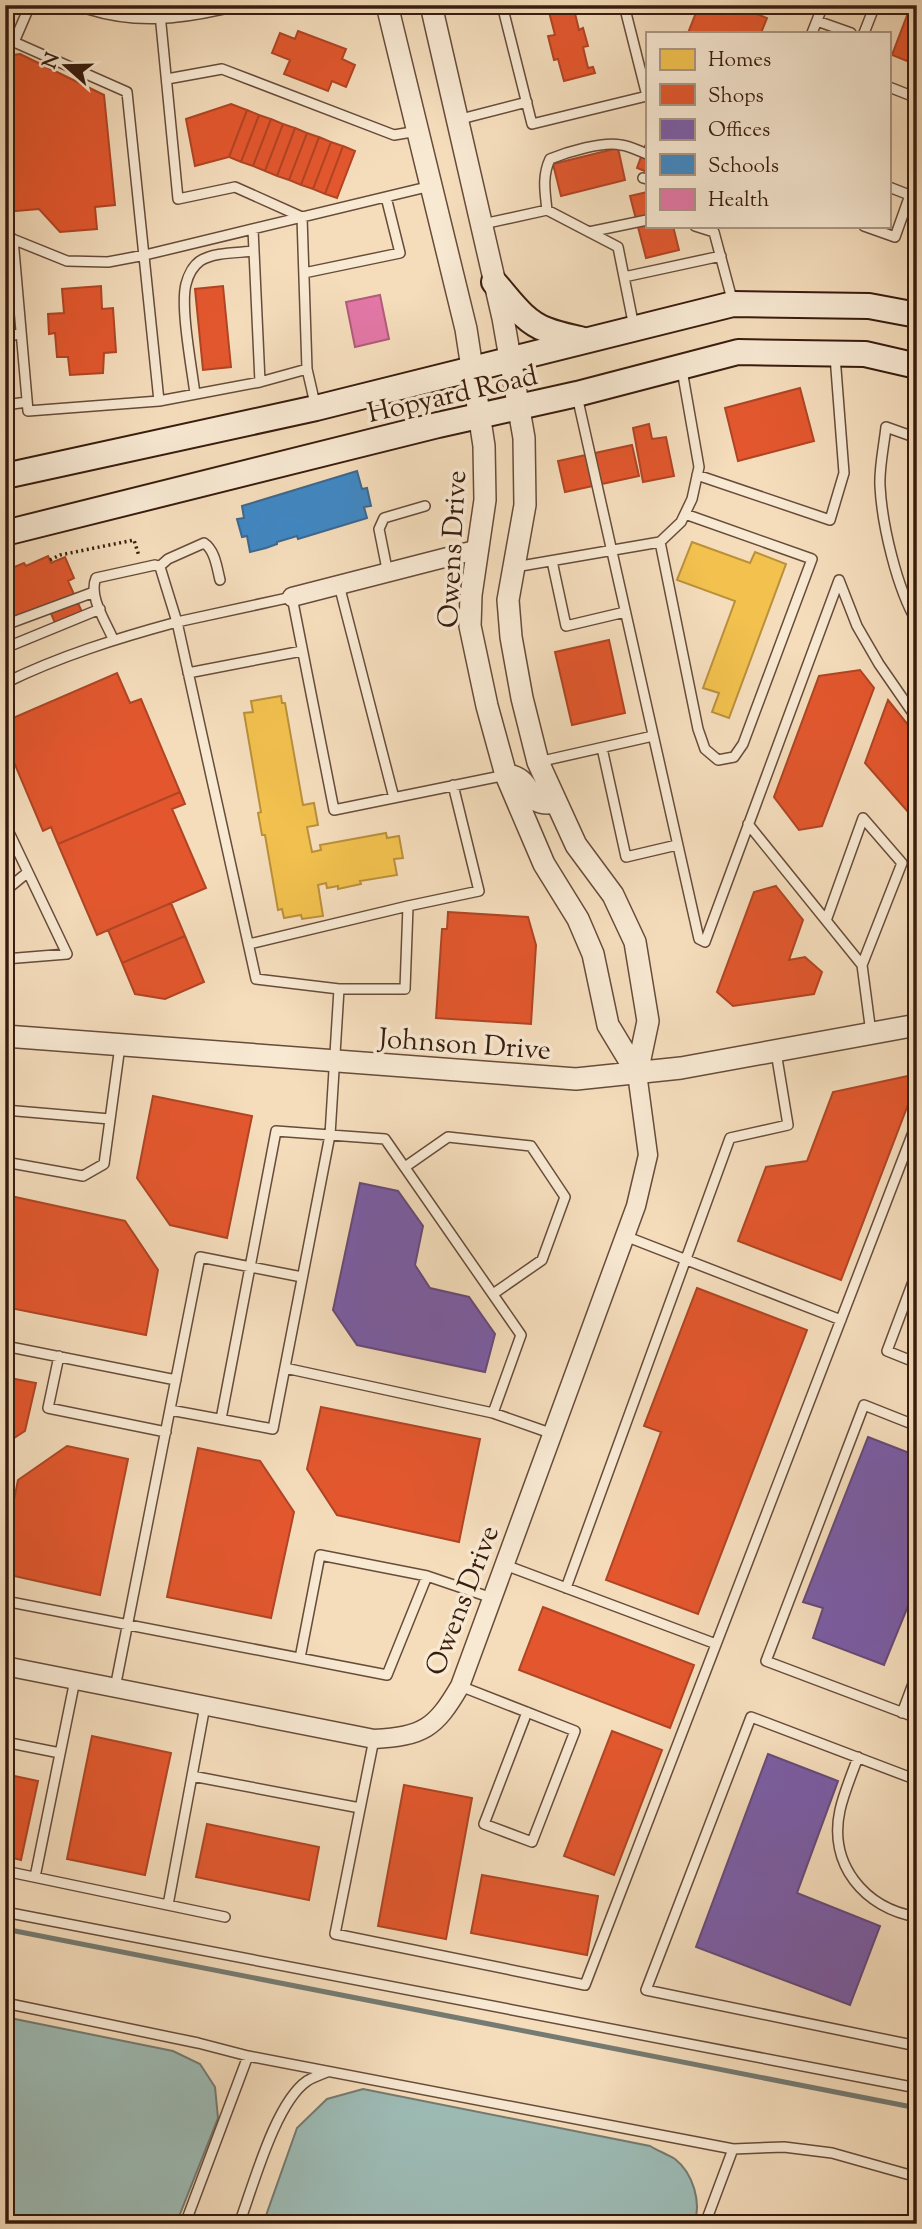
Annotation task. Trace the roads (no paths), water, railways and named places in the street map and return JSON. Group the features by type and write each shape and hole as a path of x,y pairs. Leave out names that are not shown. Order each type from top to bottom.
{"main road":[{"path":"495,282 533,323 546,330 588,341"},
{"name":"Hopyard Road","path":"5,476 316,408 733,304 869,306 917,316"},
{"name":"Hopyard Road","path":"5,533 738,352 865,354 917,366"}],"street":[{"path":"90,5 141,15 160,15 221,5"},
{"name":"Owens Drive","path":"387,5 466,328 480,416 484,446 485,500 471,595 470,625 491,722 506,775 544,864 578,919 593,954 608,1026 637,1073"},
{"name":"Owens Drive","path":"5,1666 374,1739 403,1737 426,1729 446,1710 460,1686 636,1206 648,1155 637,1073 648,1021 635,942 613,895 576,845 556,802 538,762 522,698 510,636 508,600 525,505 524,438 495,282 431,5"},
{"path":"292,597 479,550"},
{"path":"491,722 500,727 514,755 527,761 538,762"},
{"path":"506,775 517,778 538,803 556,802"},
{"name":"Johnson Drive","path":"5,1035 576,1079 680,1068 917,1025"}],"lane":[{"path":"30,5 10,43 127,92 159,401"},
{"path":"502,5 532,124 646,96"},
{"path":"624,5 646,92"},
{"path":"812,32 823,5"},
{"path":"864,32 875,5"},
{"path":"160,15 178,200 235,187 302,217"},
{"path":"817,21 848,32"},
{"path":"167,79 222,69 394,135 419,131"},
{"path":"890,88 917,98"},
{"path":"457,120 527,103"},
{"path":"547,210 544,180 550,159 565,153 609,144 620,144 646,154"},
{"path":"307,369 260,382 159,401 28,411 9,238 67,261 108,262 145,256 432,186"},
{"path":"870,228 895,237 914,196 890,187"},
{"path":"304,273 400,253 386,197"},
{"path":"481,224 547,210 618,247 634,330"},
{"path":"302,217 307,369 316,408"},
{"path":"589,232 646,220"},
{"path":"253,229 260,382"},
{"path":"714,229 733,304"},
{"path":"195,394 185,286 191,272 201,261 222,254 254,251"},
{"path":"624,277 720,256"},
{"path":"5,338 21,333"},
{"path":"697,475 830,520 844,473 834,354"},
{"path":"513,567 660,542 681,522 692,499 699,467 681,367"},
{"path":"576,394 699,939 705,942 839,580 857,625 879,664 917,719"},
{"path":"5,405 27,402"},
{"path":"917,438 886,427 880,485 890,549 911,612 917,622"},
{"path":"388,574 379,529 384,518 425,506"},
{"path":"660,542 701,739 705,749 718,760 734,757 743,744 812,559 685,514"},
{"path":"113,639 94,592 96,578 159,567 168,559 204,543 212,552 220,580"},
{"path":"552,561 566,626 625,612"},
{"path":"159,567 177,622 256,979 339,989 405,989 408,906"},
{"path":"338,585 394,798"},
{"path":"5,625 94,592"},
{"path":"5,683 113,639 292,597 334,810 506,775"},
{"path":"5,648 100,609"},
{"path":"188,673 302,650"},
{"path":"538,762 653,736"},
{"path":"602,748 626,857 677,845"},
{"path":"249,944 479,891 453,786"},
{"path":"827,918 863,818 902,863 862,965 871,1033"},
{"path":"5,824 67,954 5,959"},
{"path":"748,824 827,918 862,965"},
{"path":"5,891 28,872"},
{"path":"170,1410 273,1429 330,1135 339,989"},
{"path":"5,1162 83,1177 104,1164 120,1044"},
{"path":"566,1588 730,1138 788,1125 776,1051"},
{"path":"5,1110 110,1119"},
{"path":"374,1739 335,1934 585,1985 917,1122"},
{"path":"221,1419 276,1131 385,1139 521,1335 493,1413"},
{"path":"404,1167 448,1137 531,1146 565,1197 542,1260 493,1294"},
{"path":"625,1236 841,1320"},
{"path":"115,1688 200,1257 302,1277"},
{"path":"917,1271 887,1351 917,1363"},
{"path":"5,1346 176,1380"},
{"path":"59,1356 48,1408 166,1432"},
{"path":"285,1368 493,1413 553,1434"},
{"path":"917,1426 864,1405 766,1661 917,1718"},
{"path":"300,1658 320,1555 427,1576 492,1598"},
{"path":"505,1565 716,1644"},
{"path":"5,1601 387,1675 427,1576"},
{"path":"902,1713 917,1673"},
{"path":"34,1877 75,1680"},
{"path":"460,1686 527,1712 575,1731 531,1842 484,1824 527,1712"},
{"path":"168,1905 205,1706"},
{"path":"917,1780 751,1717 646,1990 917,2046"},
{"path":"5,1742 60,1753"},
{"path":"858,1758 839,1811 839,1844 843,1860 859,1887 873,1901 892,1912 917,1917"},
{"path":"192,1776 360,1808"},
{"path":"5,1871 225,1917"},
{"path":"5,1912 917,2088"},
{"path":"5,2003 248,2056 733,2150 784,2147 820,2152 917,2176"},
{"path":"185,2224 248,2056"},
{"path":"239,2224 276,2124 287,2102 306,2081 328,2071"},
{"path":"705,2224 733,2150"}],"water":[{"path":"5,2017 173,2051 200,2064 215,2087 218,2118 176,2224 5,2224"},
{"path":"363,2089 650,2146 675,2159 687,2172 696,2198 694,2224 263,2224 297,2128 327,2099"}],"waterway":[{"path":"5,1929 917,2108"}]}
